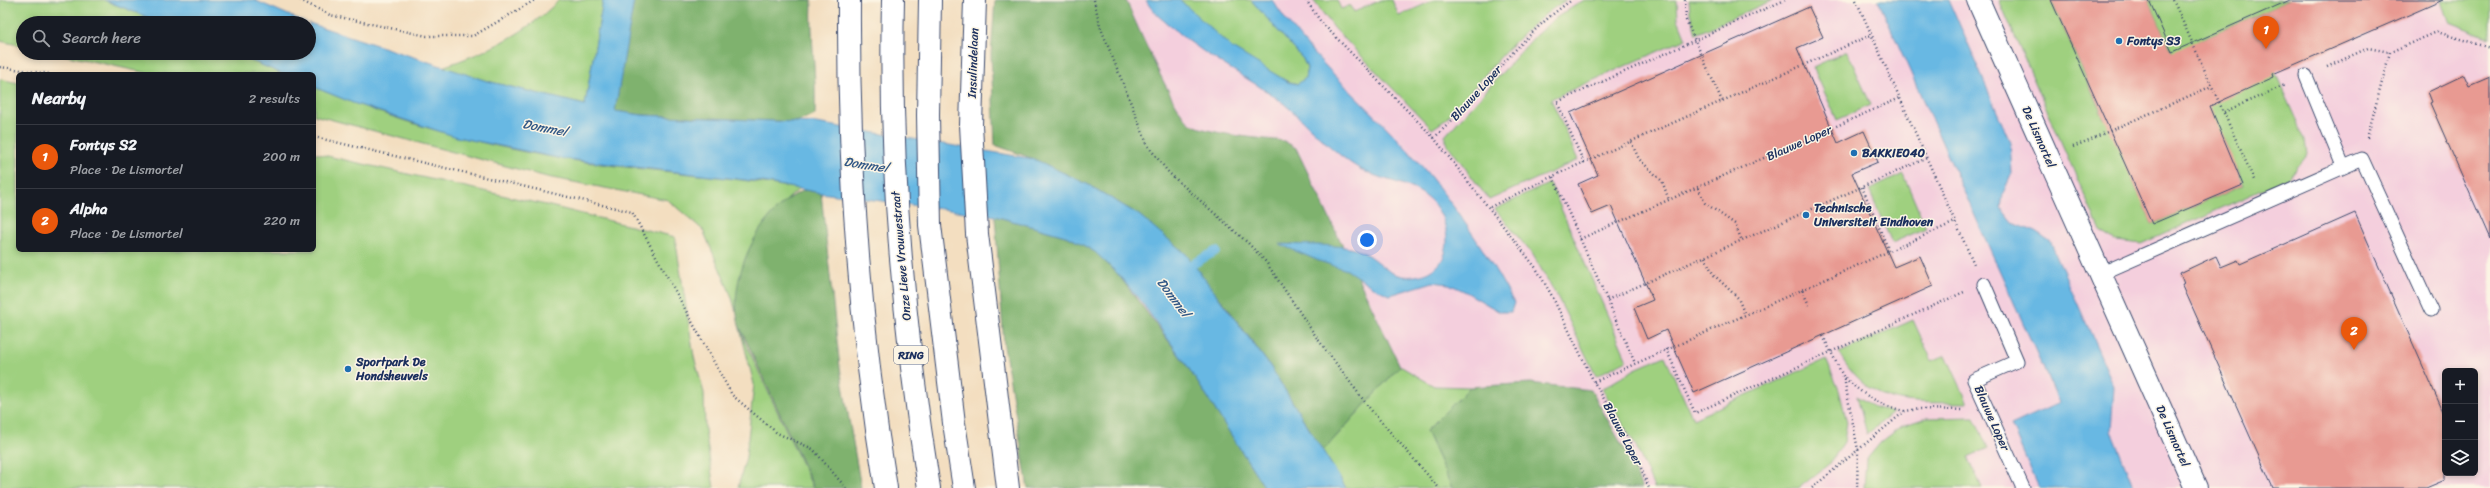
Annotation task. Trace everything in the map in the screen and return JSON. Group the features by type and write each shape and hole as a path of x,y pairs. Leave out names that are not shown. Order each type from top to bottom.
{"street":[{"path":"849,0 849,109 853,213 861,316 886,488"},
{"name":"Onze Lieve Vrouwestraat","path":"893,0 892,114 896,220 919,425 929,488"},
{"name":"RING","path":"930,0 928,115 930,225 954,422 964,488"},
{"name":"Insulindelaan","path":"975,0 971,125 977,234 1008,488"},
{"name":"De Lismortel","path":"1978,0 2196,488"}],"lane":[{"path":"2306,76 2344,166"},
{"path":"2100,274 2362,159 2431,310"},
{"name":"Blauwe Loper","path":"1984,284 2017,361 1974,380 2023,488"}],"path":[{"path":"300,0 330,15 427,36 473,36 535,0"},
{"path":"1094,0 1100,26 1148,146 1169,173 1248,243 1266,262 1317,338 1371,410 1439,488"},
{"name":"Blauwe Loper","path":"1306,0 1321,22 1434,138 1490,207 1536,268 1562,314 1594,382 1633,448 1649,488"},
{"name":"Blauwe Loper","path":"1434,138 1465,108 1527,36 1551,14 1572,0"},
{"path":"1685,0 1686,20 1694,41 1722,101"},
{"path":"1584,163 1557,102 1785,0"},
{"path":"1666,349 1695,413 1984,284 1856,0"},
{"path":"2174,0 2264,202"},
{"path":"2362,159 2390,52 2437,32 2490,48"},
{"path":"1490,207 1553,176 1872,35"},
{"path":"0,67 36,72"},
{"path":"2049,158 2212,86"},
{"name":"Blauwe Loper","path":"1580,239 1900,98"},
{"path":"316,137 632,212 732,395 776,432 813,449 846,488"},
{"path":"1631,142 1639,159 1662,182 1669,200"},
{"path":"1608,300 1927,158"},
{"path":"1553,176 1635,363"},
{"path":"1862,187 1889,251"},
{"path":"1698,188 1705,204 1735,224 1742,241"},
{"path":"1594,382 1955,222"},
{"path":"1705,257 1713,274 1738,298 1745,315"},
{"path":"1802,290 1809,305"},
{"name":"Blauwe Loper","path":"1823,336 1844,378 1858,450 1857,488"},
{"name":"Blauwe Loper","path":"1844,378 1859,392 1883,405 1904,411 1921,409 1971,410"},
{"path":"1812,488 1904,411"}],"shaded area":[{"name":"Technische Universiteit Eindhoven","path":"1089,0 2490,0 2490,488 1149,488"}],"green space":[{"path":"0,0 104,0 144,16 16,16 16,44 0,41"},
{"path":"559,0 603,0 585,105 487,81 442,67 475,55 505,41 533,23"},
{"path":"634,0 812,0 815,115 796,122 642,115 614,111"},
{"path":"995,0 1126,0 1166,87 1184,117 1191,124 1211,131 1284,141 1296,148 1400,366 1323,451 1270,366 1224,303 1139,215 1087,184 1034,159 995,145 991,55"},
{"path":"1180,0 1251,0 1303,59 1307,68 1305,78 1298,84 1283,80 1267,72 1234,50 1204,24"},
{"path":"1313,0 1337,0 1341,9 1351,5 1354,12 1381,0 1392,0 1399,16 1434,0 1566,0 1548,12 1516,41 1444,121 1432,129 1335,29"},
{"path":"1584,0 1677,0 1678,19 1686,39 1551,99 1578,160 1489,200 1445,141 1445,136 1536,35 1554,19"},
{"path":"1689,0 1773,0 1696,34 1690,13"},
{"path":"1999,0 2051,0 2104,119 2186,83 2149,0 2290,0 2197,41 2204,56 2239,89 2275,73 2305,140 2307,154 2288,178 2142,244 2116,241 2100,231","holes":["2224,139 2231,157 2140,197 2132,179","2236,167 2244,185 2152,224 2144,206"]},
{"path":"2442,0 2490,0 2490,38 2449,22"},
{"path":"1847,51 1871,105 1837,120 1813,67"},
{"path":"87,60 250,60 278,72 142,72"},
{"name":"Sportpark De Hondsheuvels","path":"0,79 16,83 16,252 316,252 316,153 546,205 675,237 694,357 704,393 705,430 714,488 0,488"},
{"path":"316,88 403,120 495,146 558,158 739,180 799,189 771,216 752,243 741,274 736,312 731,295 703,230 668,200 547,177 316,116"},
{"path":"1903,174 1926,228 1892,243 1869,190"},
{"path":"1550,183 1627,360 1596,376 1557,296 1533,255 1495,209"},
{"path":"805,190 821,193 840,368 861,488 814,488 739,325 736,307 738,287 742,267 750,247 761,228 774,212 789,199"},
{"path":"995,216 1069,237 1095,252 1117,273 1186,364 1265,488 1028,488 1004,346"},
{"path":"1913,320 1932,361 1946,355 1968,403 1910,402 1894,399 1878,393 1864,384 1851,371 1839,353"},
{"path":"739,325 745,342 813,488 738,488 746,457 754,384"},
{"path":"1665,356 1693,419 1826,359 1839,390 1847,422 1844,442 1830,463 1799,488 1654,488 1636,446 1602,389 1635,369"},
{"path":"1400,366 1434,386 1470,387 1426,431 1452,488 1346,488 1323,451"},
{"path":"1530,383 1591,390 1627,454 1642,488 1452,488 1426,431 1470,387"},
{"path":"1857,396 1874,407 1893,413 1867,434"},
{"path":"1974,417 1988,448 1968,457 1982,488 1864,488 1866,460 1881,442 1902,426 1926,418"}],"water":[{"path":"104,0 254,0 291,16 144,16"},
{"name":"Dommel","path":"603,0 634,0 615,111 642,115 816,123 1034,159 1087,184 1139,215 1186,254 1270,366 1346,488 1265,488 1186,364 1142,303 1117,273 1095,252 1069,237 995,216 821,193 762,182 558,158 457,137 353,103 316,88 316,72 278,72 250,60 316,60 316,25 487,81 585,105"},
{"path":"1146,0 1180,0 1232,48 1288,82 1298,84 1305,78 1307,68 1303,59 1251,0 1272,0 1299,37 1314,54 1412,154 1444,194 1474,236 1501,280 1514,303 1511,312 1500,312 1449,284 1433,282 1390,295 1374,288 1347,270 1319,261 1279,244 1328,245 1354,249 1371,257 1397,275 1405,276 1415,276 1428,272 1438,266 1444,256 1447,245 1443,220 1437,209 1422,193 1405,185 1368,173 1349,162 1283,103 1190,42 1156,13"},
{"path":"1878,0 1949,0 2010,142 2012,173 2003,193 2001,208 2013,223 2036,232 2050,241 2114,386 2111,431 2134,488 2039,488 2011,425 2059,403"}],"building":[{"path":"2051,0 2149,0 2172,52 2290,0 2443,0 2273,74 2274,77 2210,106 2243,185 2152,224"},
{"path":"1809,7 1823,37 1797,48 1838,143 1864,131 1878,162 1852,173 1894,267 1920,256 1933,286 1694,393 1666,330 1647,339 1634,308 1653,300 1611,206 1592,214 1578,184 1598,175 1570,113"},
{"path":"2464,75 2469,86 2490,77 2490,239 2430,103 2432,102 2428,92"},
{"path":"2355,213 2442,409 2442,476 2445,476 2445,480 2426,488 2273,488 2182,284 2184,284 2180,273 2216,256 2221,267 2238,260 2240,264"}],"waterway":[{"path":"1184,269 1216,251"}],"place":[{"name":"Fontys S3","path":"2119,41"},
{"name":"Fontys S2","path":"2266,49"},
{"name":"BAKKIE040","path":"1854,153"},
{"name":"Technische Universiteit Eindhoven","path":"1806,215"},
{"name":"Alpha","path":"2354,350"},
{"name":"Sportpark De Hondsheuvels","path":"348,369"}]}
